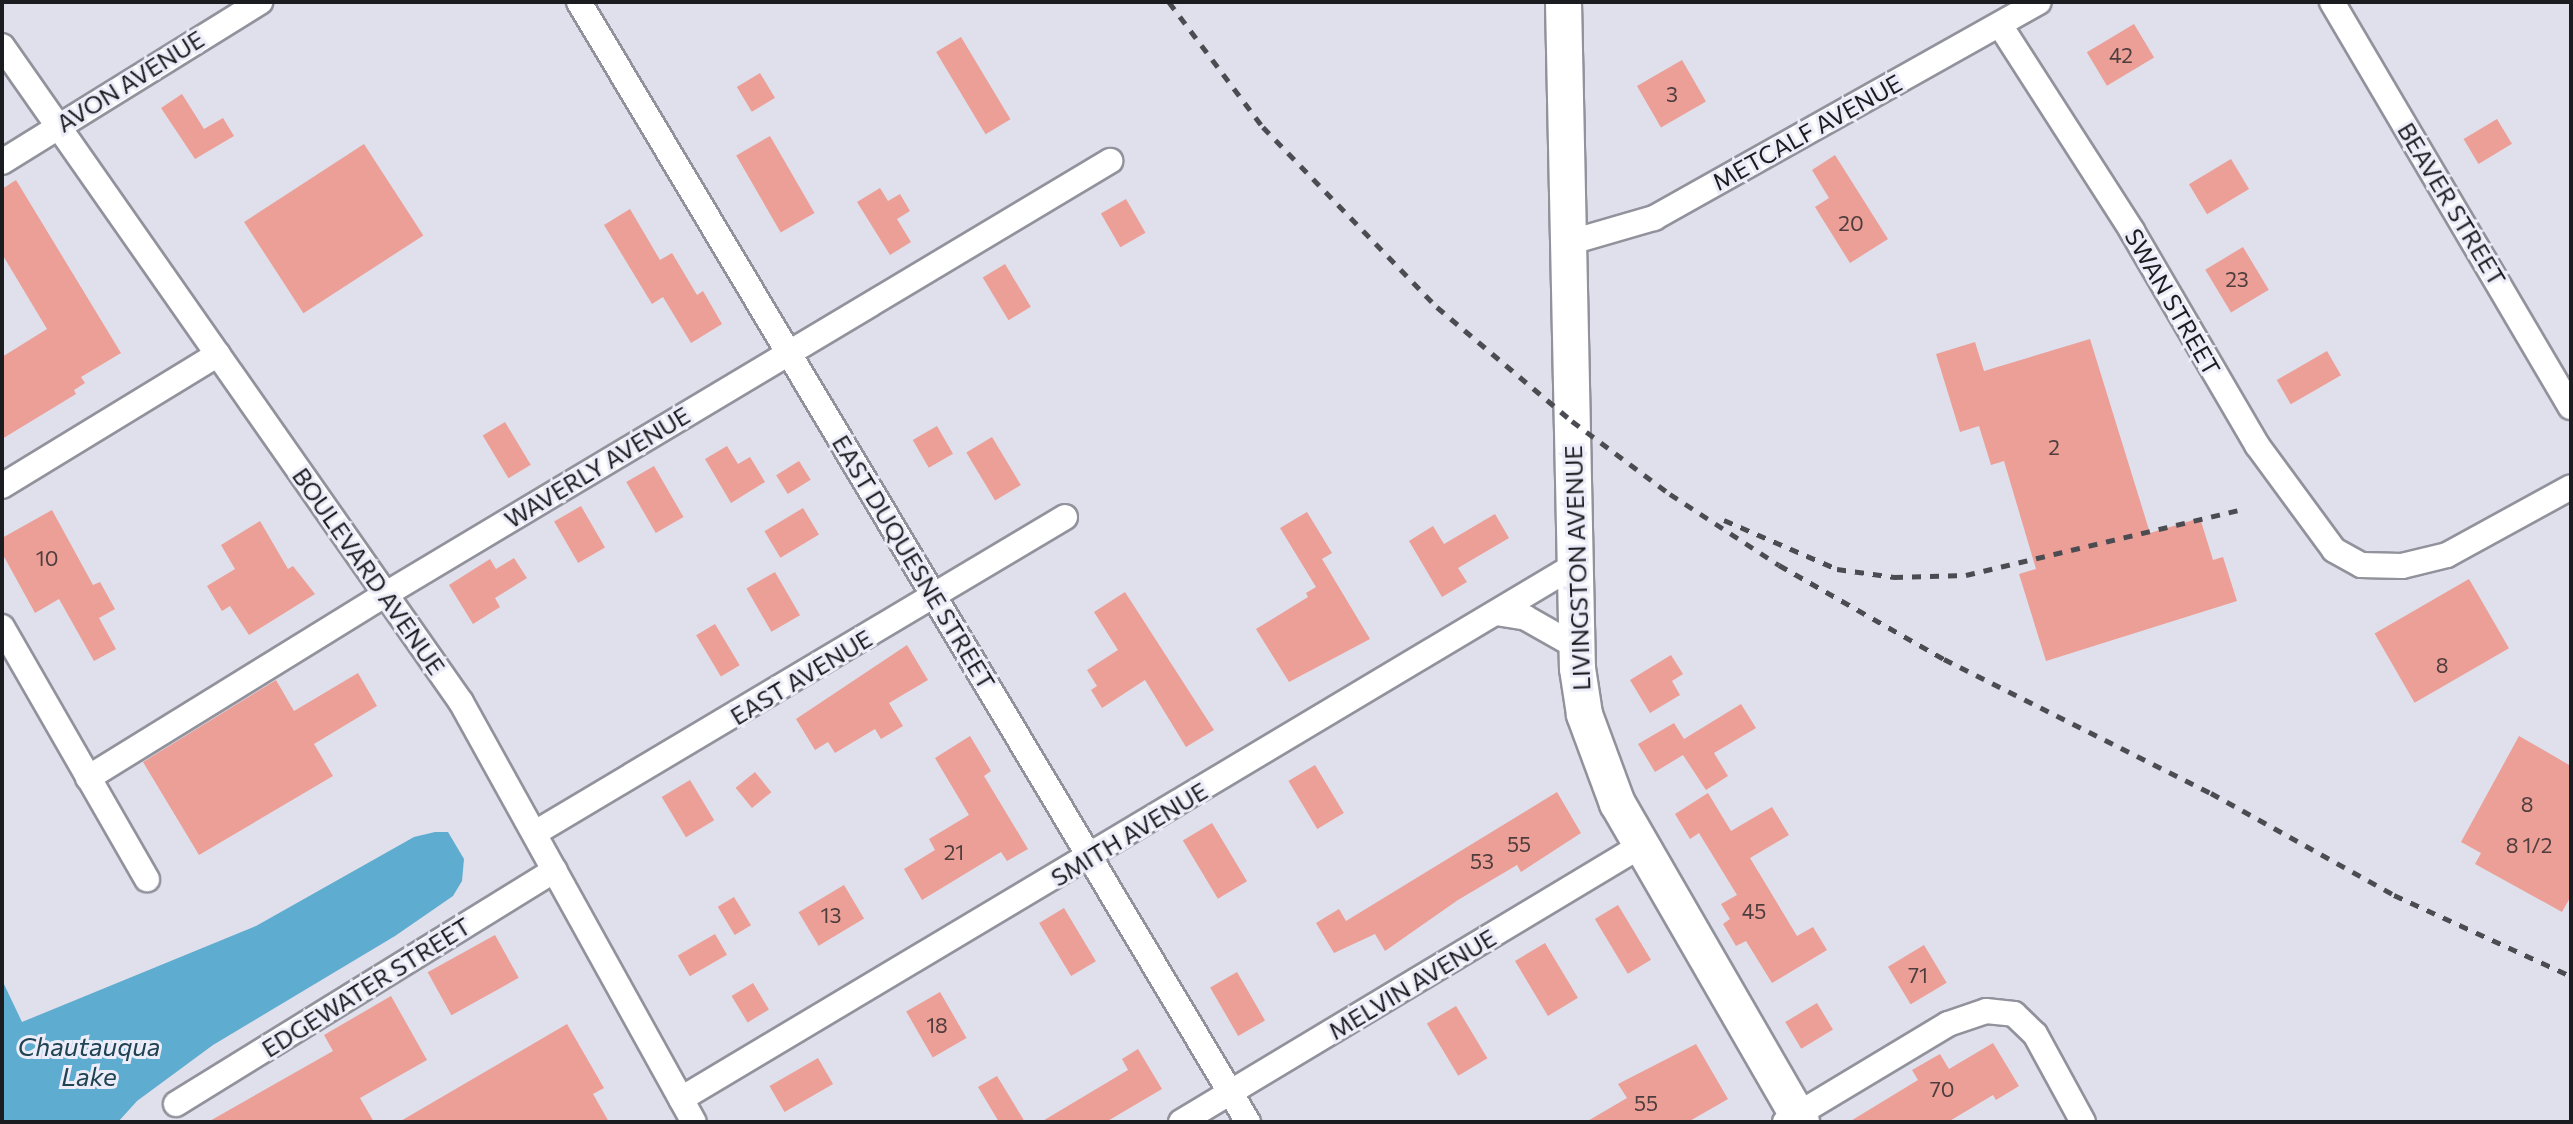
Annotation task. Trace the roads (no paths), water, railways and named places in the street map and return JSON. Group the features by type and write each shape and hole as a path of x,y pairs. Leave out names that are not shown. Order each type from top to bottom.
{"street":[{"name":"AVON AVENUE","path":"2,162 260,2"},
{"name":"EAST DUQUESNE STREET","path":"579,2 1248,1122"},
{"name":"LIVINGSTON AVENUE","path":"1563,2 1577,647 1584,714 1617,803 1794,1120"},
{"name":"METCALF AVENUE","path":"1568,243 1654,218 2039,2"},
{"name":"BEAVER STREET","path":"2332,2 2571,407"},
{"name":"SWAN STREET","path":"2000,25 2132,230 2257,445 2334,550 2361,565 2402,566 2447,555 2571,487"},
{"name":"BOULEVARD AVENUE","path":"2,46 461,702 694,1122"},
{"name":"WAVERLY AVENUE","path":"89,778 386,594 1110,161"},
{"path":"2,486 218,354"},
{"name":"EAST AVENUE","path":"535,834 1065,517"},
{"name":"SMITH AVENUE","path":"681,1099 1091,857 1575,565"},
{"path":"1496,612 1526,618 1577,647"},
{"path":"2,626 147,878"},
{"name":"MELVIN AVENUE","path":"1181,1122 1642,845"},
{"name":"EDGEWATER STREET","path":"176,1104 555,870"},
{"path":"1794,1120 1948,1024 1986,1011 2014,1014 2035,1034 2083,1122"}],"water":[{"name":"Chautauqua Lake","path":"448,832 464,859 462,881 453,896 395,936 213,1045 137,1101 118,1122 2,1122 2,980 22,1022 256,926 414,837"}],"railway":[{"path":"1169,2 1263,127 1437,307 1572,421 1670,494 1779,565 1944,659 2211,793 2394,895 2571,976"},
{"path":"1724,520 1837,569 1894,577 1966,575 2239,510"}]}
